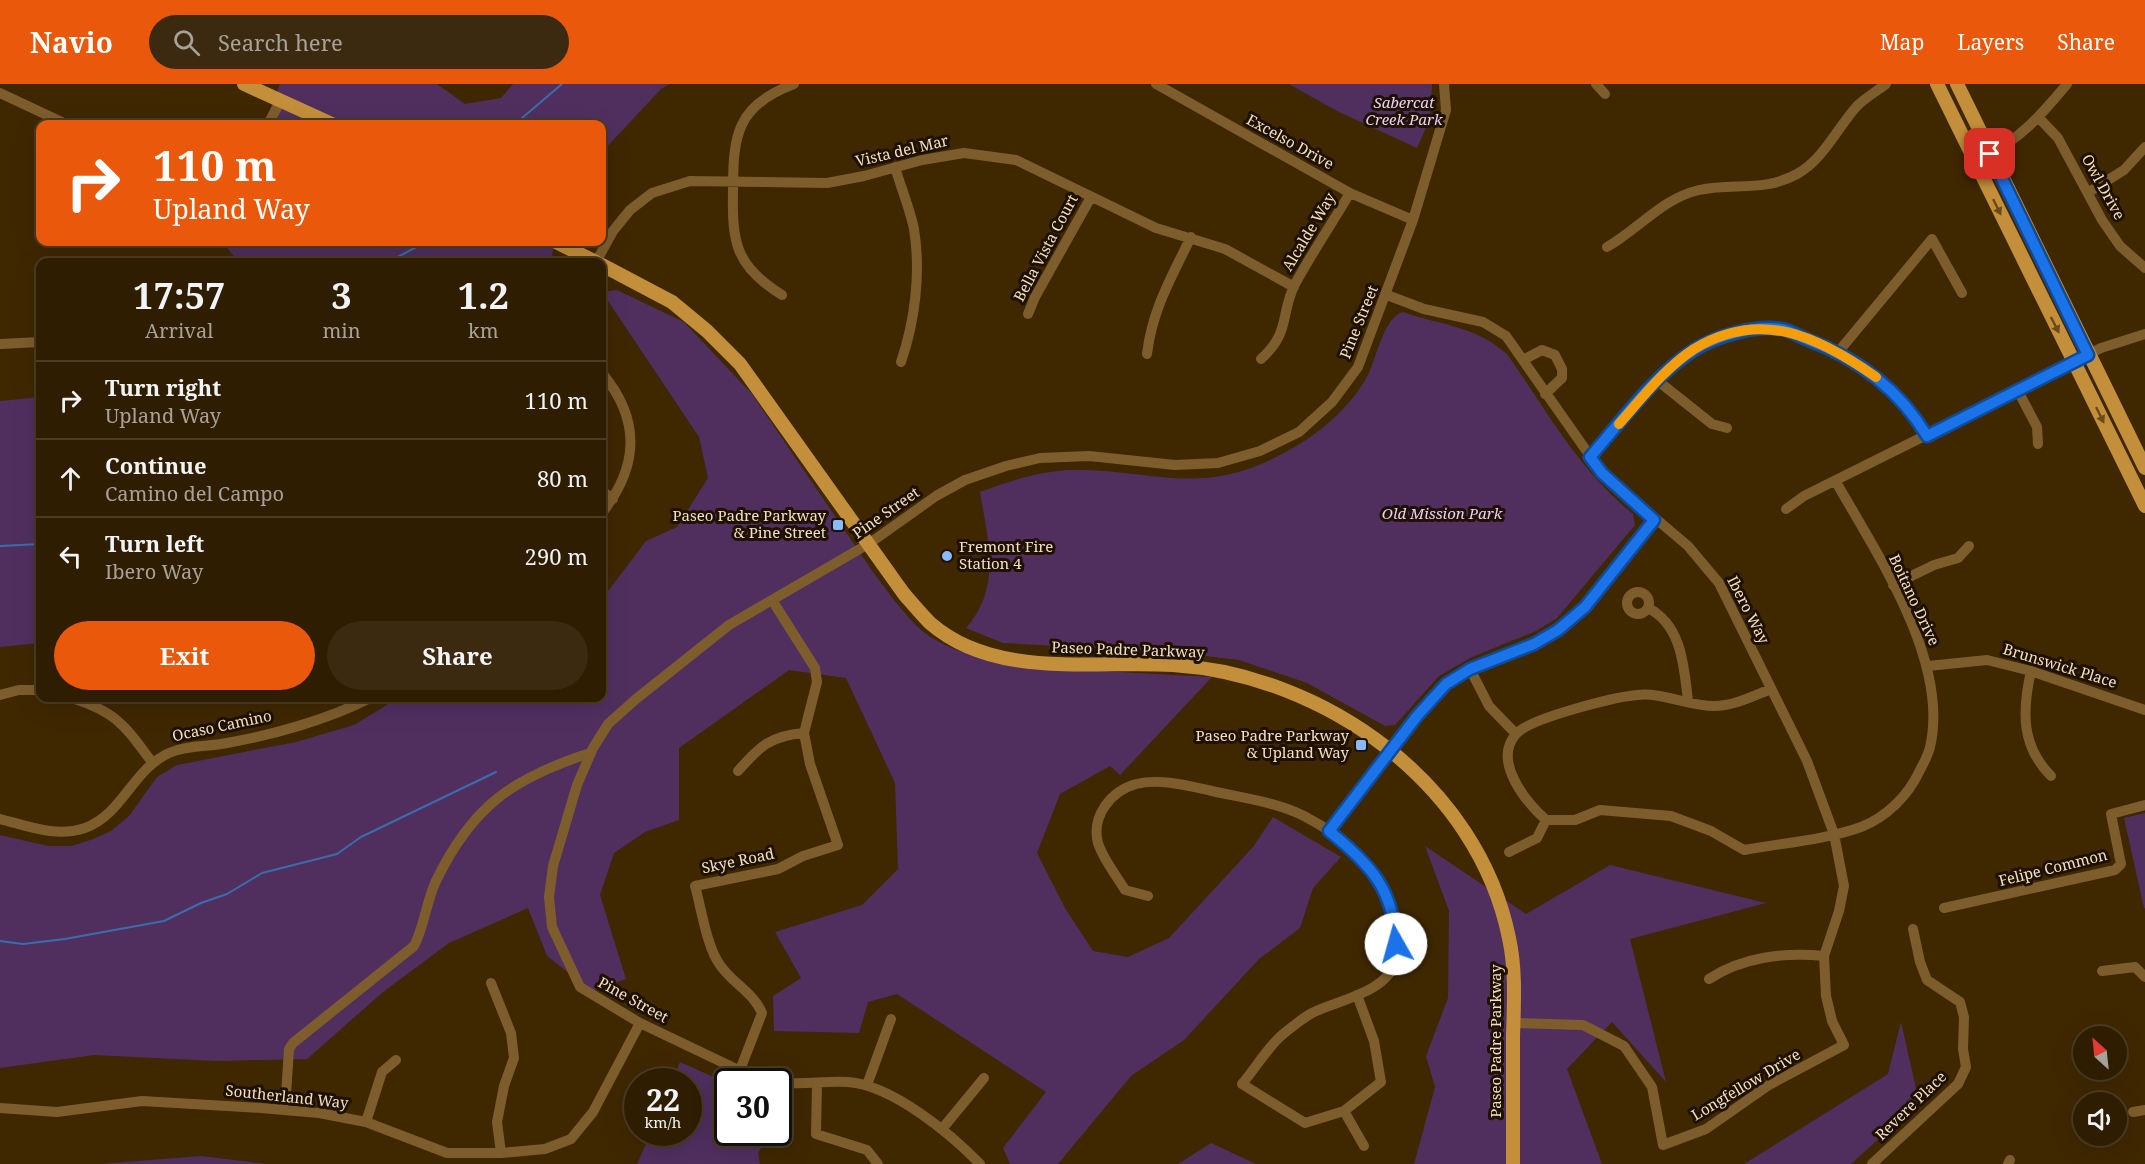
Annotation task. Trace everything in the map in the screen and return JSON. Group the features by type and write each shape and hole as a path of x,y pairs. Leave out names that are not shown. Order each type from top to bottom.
{"main road":[{"path":"244,84 323,120"},
{"path":"1937,84 2145,507"},
{"path":"1956,84 2145,468"},
{"path":"564,246 588,258"},
{"name":"Paseo Padre Parkway","path":"606,267 672,302 707,331 740,364 870,543 904,594 931,624 964,644 1000,657 1046,663 1174,665 1234,673 1295,693 1392,750 1441,799 1471,840 1500,903 1509,938 1515,978 1513,1164"}],"street":[{"path":"782,295 761,282 744,261 732,232 733,151 736,135 745,118 761,101 794,84"},
{"name":"Pine Street","path":"737,1068 640,1023 580,987 552,927 549,897 553,866 577,785 590,753 608,724 729,625 870,543 936,496 965,480 1006,465 1040,458 1089,456 1175,465 1218,463 1260,451 1299,432 1332,402 1358,367 1387,295 1413,220 1446,110 1444,84"},
{"path":"1596,84 1605,94"},
{"path":"1607,247 1627,235 1652,212 1683,195 1700,190 1769,186 1799,173 1819,154 1858,105 1886,84"},
{"path":"1971,154 1983,157 2014,139 2039,118 2067,84"},
{"name":"Excelso Drive","path":"1158,85 1350,193 1413,220"},
{"path":"0,93 57,120"},
{"path":"270,120 280,102"},
{"name":"Owl Drive","path":"2039,118 2058,138 2102,220 2120,246 2145,268"},
{"path":"2089,192 2124,170 2145,147"},
{"name":"Vista del Mar","path":"606,244 630,210 652,192 690,181 827,183 964,153 1016,160 1156,228 1225,249 1294,287"},
{"path":"896,167 914,229 916,272 911,333 901,362"},
{"name":"Alcalde Way","path":"1261,359 1274,347 1283,331 1294,287 1350,193"},
{"name":"Bella Vista Court","path":"1028,314 1035,297 1091,196"},
{"path":"1147,354 1150,332 1161,297 1191,237"},
{"path":"1839,351 1932,239 1962,294"},
{"name":"Ibero Way","path":"1387,295 1424,309 1483,321 1506,336 1602,473 1654,520 1688,546 1719,583 1807,761 1834,834 1844,886 1839,911 1824,956 1826,996 1832,1021 1844,1045"},
{"path":"1590,457 1658,381 1692,351 1736,332 1781,329 1839,351 1892,388 1908,406 1927,436"},
{"path":"1786,509 1804,496 2088,355 2127,338 2145,334"},
{"path":"0,344 36,342"},
{"path":"1523,360 1542,350 1555,355 1562,369 1562,378 1545,394"},
{"path":"606,379 624,406 630,428 630,461 613,499 606,508"},
{"path":"1658,381 1712,424 1727,428"},
{"path":"2018,391 2037,427 2038,444"},
{"name":"Boitano Drive","path":"1546,820 1575,820 1600,810 1671,816 1711,831 1744,850 1834,834 1862,826 1889,810 1913,785 1930,748 1934,718 1928,666 1893,585 1836,482"},
{"path":"606,493 613,499"},
{"path":"1329,831 1417,716 1446,684 1470,669 1534,644 1558,630 1585,607 1654,520"},
{"path":"1893,585 1934,565 1958,558 1969,546"},
{"name":"Skye Road","path":"742,1068 762,1013 756,998 734,982 717,963 694,886 778,869 803,856 838,845 810,764 804,733 816,682 815,668 772,600"},
{"path":"1648,608 1662,614 1682,654 1688,701"},
{"name":"Brunswick Place","path":"1928,666 1987,660 2031,671 2145,710"},
{"path":"1470,669 1489,706 1516,734"},
{"path":"2031,671 2025,698 2027,737 2037,762 2051,776"},
{"path":"1509,852 1538,838 1546,820 1533,809 1509,771 1508,753 1516,734 1534,723 1585,706 1639,694 1713,706 1771,689"},
{"path":"0,695 19,690 36,690"},
{"path":"82,702 111,714 122,722 152,762"},
{"name":"Ocaso Camino","path":"0,819 52,832 84,828 97,822 117,805 137,776 152,762 183,748 226,744 311,721 360,702"},
{"path":"738,771 759,748 781,735 804,733"},
{"path":"285,1110 289,1049 293,1043 414,946 422,930 436,881 475,820 493,800 510,788 540,772 590,753"},
{"path":"1148,896 1125,890 1098,842 1097,827 1101,811 1122,789 1151,782 1191,787 1263,802 1304,816 1329,831 1360,856 1383,886 1392,908 1396,929 1397,958 1387,978 1358,995 1310,1014 1280,1037 1242,1084 1305,1123 1344,1111 1381,1082 1374,1041 1358,995"},
{"name":"Felipe Common","path":"1944,908 2115,870 2121,864 2111,814 2145,805"},
{"name":"Revere Place","path":"1872,1164 1958,1084 1966,1067 1963,1049 1964,1017 1960,1002 1927,980 1920,962 1913,929"},
{"path":"1709,978 1727,966 1787,954 1824,956"},
{"path":"2102,971 2135,967 2145,977"},
{"path":"491,983 511,1033 514,1058 504,1086 497,1122 501,1153"},
{"path":"867,1085 891,1019"},
{"name":"Southerland Way","path":"0,1108 57,1112 142,1101 285,1110 366,1122 447,1153 501,1153 545,1149 571,1139 593,1112 640,1023"},
{"name":"Longfellow Drive","path":"1514,1023 1583,1025 1624,1046 1652,1087 1663,1145 1706,1129 1769,1085 1844,1045"},
{"path":"366,1122 382,1072 396,1060"},
{"path":"942,1129 984,1078"},
{"name":"Pine Street","path":"792,1082 848,1082 867,1085 908,1106 942,1129 980,1164"},
{"path":"817,1083 816,1134 867,1150 878,1164"},
{"path":"2133,1112 2145,1110"},
{"path":"1344,1111 1364,1146"}],"green space":[{"path":"280,84 437,84 465,104 501,98 513,84 670,84 661,89 606,148 606,120 266,120"},
{"name":"Sabercat Creek Park","path":"1289,84 1432,84 1430,119 1417,148 1337,111"},
{"path":"226,246 554,246 549,258 235,258"},
{"path":"617,290 684,322 752,394 873,572 907,616 930,637 971,655 1028,667 1212,677 1120,775 1110,766 1060,794 1037,853 1065,908 1093,951 1128,957 1169,938 1253,847 1273,817 1341,857 1313,888 1300,928 1259,959 1184,1040 1131,1076 1058,1164 1010,1164 1003,1148 1046,1092 897,994 868,1002 859,1033 774,1031 773,996 801,978 775,932 862,905 898,869 895,783 846,678 789,670 679,748 679,820 645,832 614,853 600,895 626,979 592,991 547,956 528,908 449,943 383,992 307,1059 216,1061 94,1055 0,1068 0,835 48,846 72,846 93,839 111,831 129,816 157,777 177,765 296,742 354,725 391,702 606,702 606,594 646,541 677,527 708,478 699,437 606,298 606,291"},
{"name":"Old Mission Park","path":"1403,312 1458,327 1495,344 1507,354 1580,459 1613,497 1633,514 1635,525 1557,618 1536,631 1472,657 1439,676 1395,725 1385,726 1307,683 1239,660 1173,652 1003,643 966,628 984,596 990,563 980,492 1048,472 1100,471 1198,478 1222,476 1248,469 1303,442 1339,413 1367,377 1391,321"},
{"path":"36,397 36,643 0,647 0,401"},
{"path":"2145,813 2145,908 2144,908 2124,818"},
{"path":"1425,846 1526,914 1610,865 1766,903 1630,939 1666,1082 1612,1022 1567,1069 1602,1164 1414,1164 1435,1087 1426,1056 1448,998 1449,911"},
{"path":"1901,1022 1919,1102 1851,1164 1744,1164 1888,1074"},
{"path":"680,1062 693,1068 677,1068"},
{"path":"702,1072 714,1077 714,1146 763,1146 758,1153 760,1164 637,1164 645,1146 702,1146"},
{"path":"1211,1143 1256,1164 1178,1164"},
{"path":"201,1156 267,1164 100,1164"}],"waterway":[{"path":"520,120 562,84"},
{"path":"396,258 418,246"},
{"path":"0,546 36,544"},
{"path":"0,941 23,944 65,939 164,921 201,903 227,894 262,873 337,854 361,837 496,772"}],"slow traffic":[{"path":"1619,424 1658,381 1692,351 1707,342 1736,332 1781,329 1839,351 1876,377"}],"place":[{"name":"Paseo Padre Parkway & Pine Street","path":"838,525"},
{"name":"Fremont Fire Station 4","path":"947,556"},
{"name":"Paseo Padre Parkway & Upland Way","path":"1361,745"}],"route":[{"path":"1396,944 1392,908 1383,886 1360,856 1329,831 1417,716 1446,684 1470,669 1534,644 1558,630 1585,607 1654,520 1602,473 1590,457 1658,381 1692,351 1707,342 1736,332 1781,329 1839,351 1892,388 1908,406 1927,436 2088,355 1990,154"}]}
